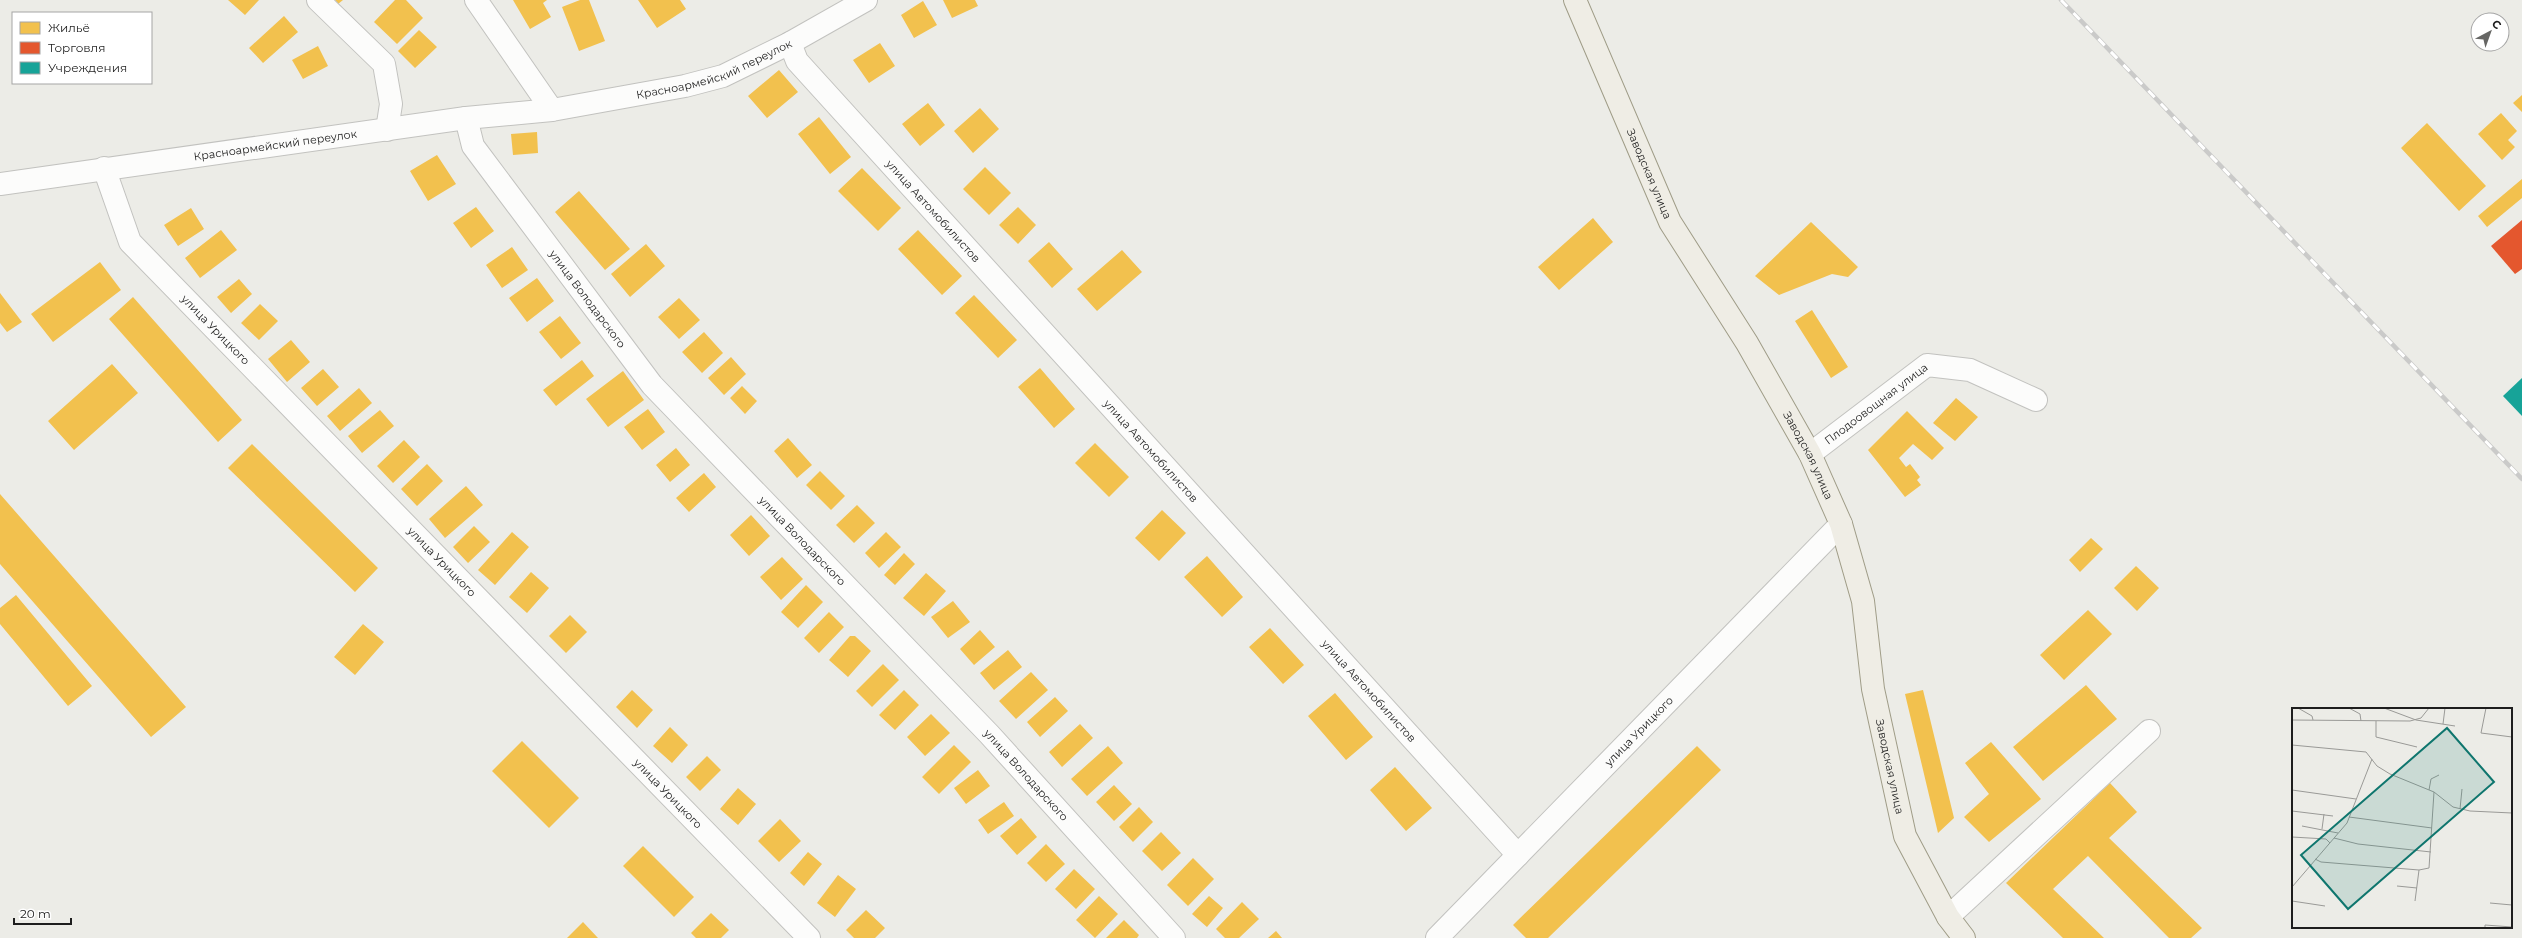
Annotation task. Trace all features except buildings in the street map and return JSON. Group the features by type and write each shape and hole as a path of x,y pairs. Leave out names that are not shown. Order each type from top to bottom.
{"main road":[{"name":"Заводская улица","path":"1575,0 1670,222 1747,343 1810,454 1841,524 1864,602 1874,689 1905,836 1948,917 1964,938"}],"street":[{"path":"318,0 384,64 390,104 387,130"},
{"path":"476,0 552,110"},
{"name":"Красноармейский переулок","path":"0,184 104,168 466,118 552,110 685,86 723,76 790,43 866,0"},
{"name":"улица Автомобилистов","path":"790,43 797,61 1518,855"},
{"name":"улица Володарского","path":"466,118 473,146 652,385 989,734 1174,938"},
{"name":"улица Урицкого","path":"104,168 130,242 809,938"},
{"name":"Плодоовощная улица","path":"1810,454 1927,365 1970,370 2036,400"},
{"name":"улица Урицкого","path":"1437,938 1841,524"},
{"path":"1948,917 2148,731"}],"railway":[{"path":"2061,0 2522,479"}]}
